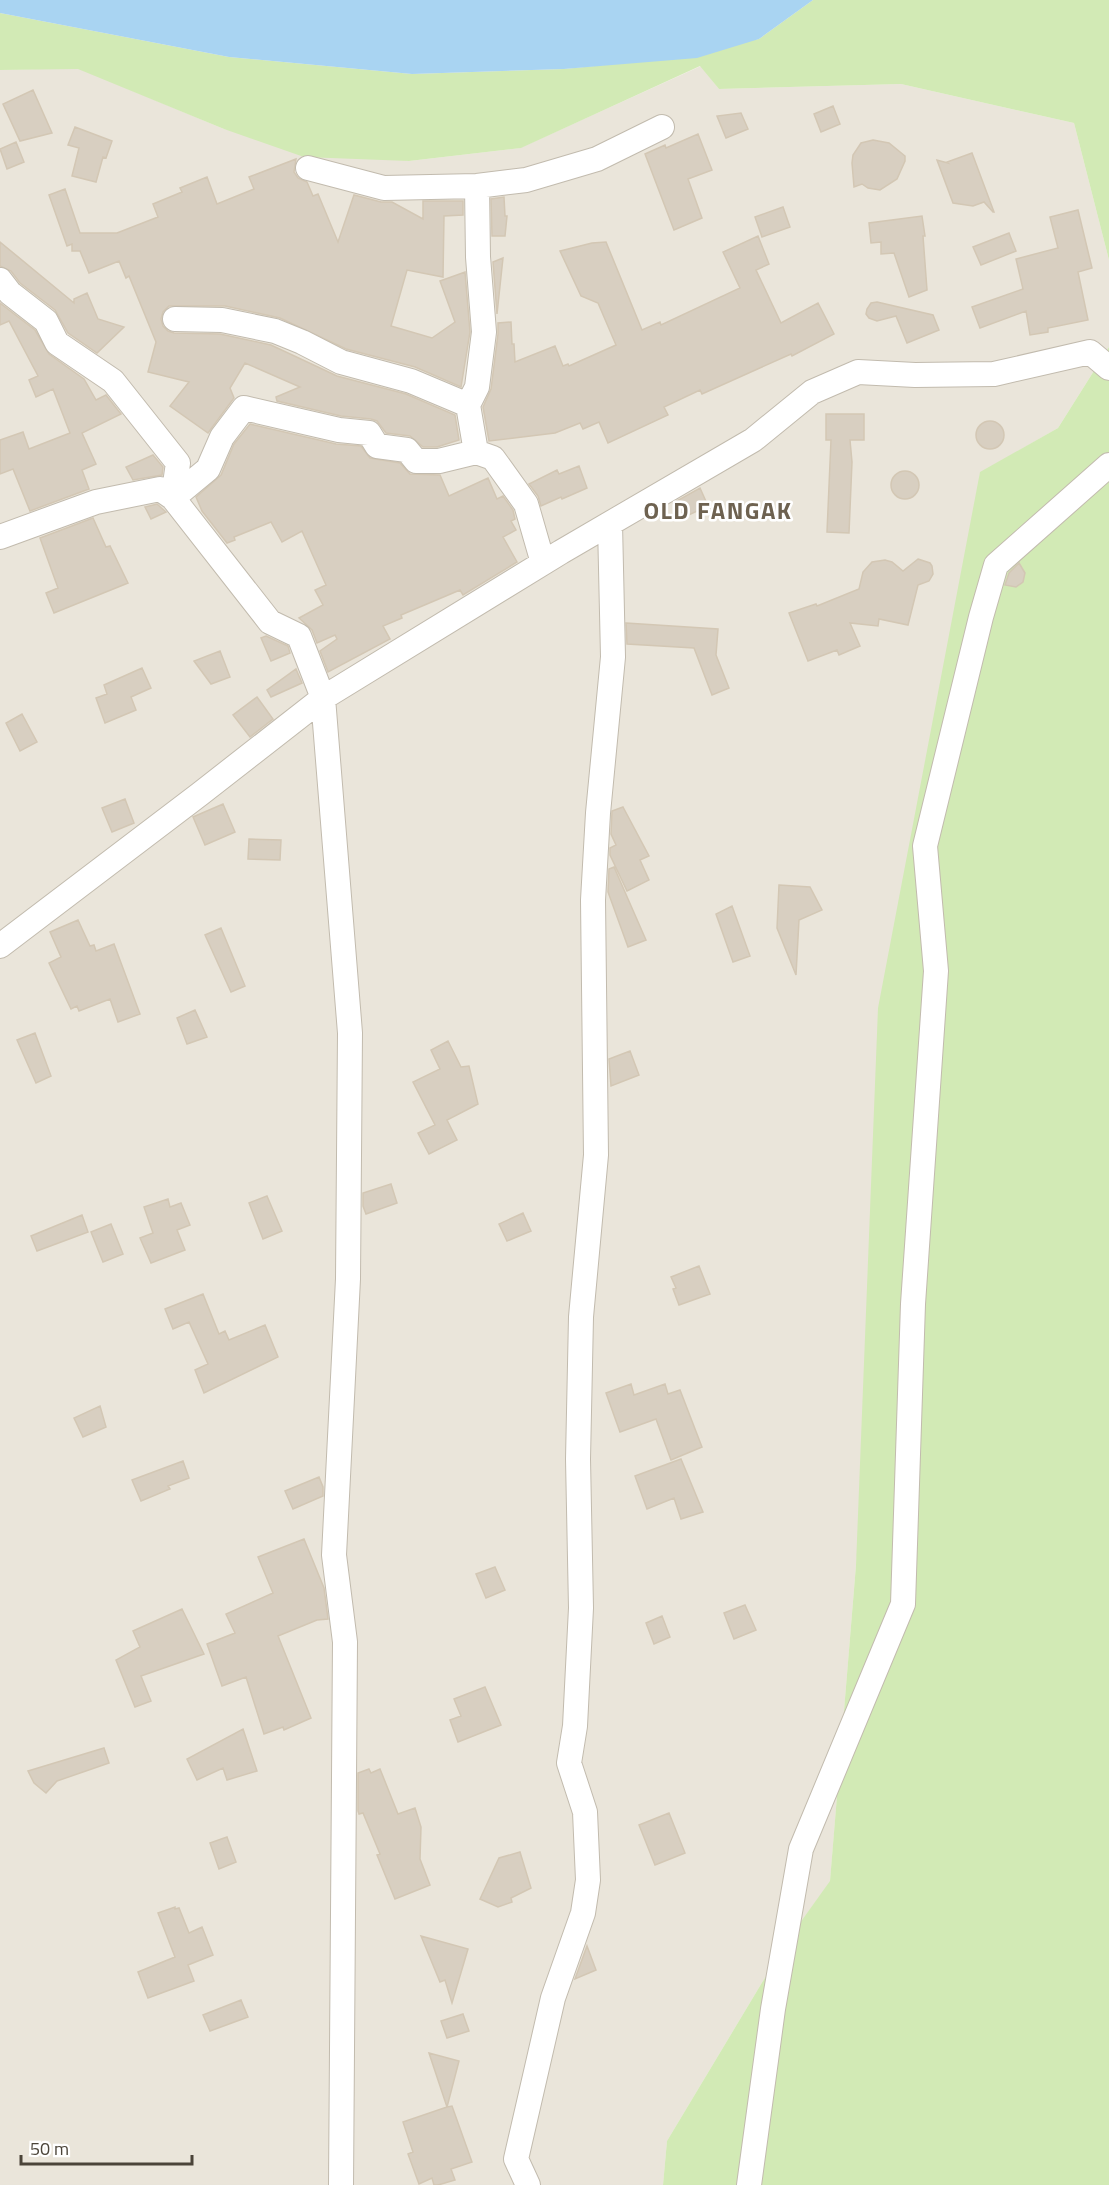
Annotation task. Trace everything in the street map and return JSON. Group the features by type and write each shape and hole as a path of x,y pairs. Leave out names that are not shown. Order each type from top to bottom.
{"street":[{"path":"308,168 384,188 477,186 526,180 597,159 662,127"},
{"path":"476,452 468,405 477,387 484,332 478,257 477,186"},
{"path":"0,280 10,293 46,321 57,343 113,381 143,417 178,463 173,498"},
{"path":"176,319 222,320 275,331 341,362 411,381 468,405"},
{"path":"0,946 322,698 753,440 812,392 858,372 915,375 994,374 1090,352 1109,368"},
{"path":"173,498 208,469 222,437 244,408 339,430 369,433 377,446 407,450 416,461 439,461 476,452 493,458 526,504 543,564"},
{"path":"749,2185 773,2009 801,1849 903,1604 913,1304 936,972 925,846 981,617 996,565 1109,465"},
{"path":"0,537 96,502 160,489 173,498 270,622 299,636 322,698 350,1033 348,1279 334,1555 345,1641 340,2185"},
{"path":"528,2185 516,2159 553,1998 583,1913 588,1880 585,1812 569,1763 575,1726 581,1608 578,1459 581,1317 596,1155 593,900 598,813 613,657 610,524"}],"shaded area":[{"path":"701,66 719,89 901,84 1074,123 1109,260 1109,347 1058,428 980,473 856,1565 830,1882 787,1941 667,2141 663,2185 0,2185 0,70 78,68 224,129 409,161 520,148"}],"green space":[{"path":"813,0 1109,0 1109,260 1074,123 901,84 719,89 700,66 521,148 409,161 304,157 224,129 78,69 0,70 0,13 229,57 412,74 564,69 625,63 759,39"},
{"path":"1109,347 1109,2185 663,2185 667,2141 787,1941 830,1881 856,1565 878,1008 980,472 1058,428"}],"water":[{"path":"0,0 813,0 759,39 697,58 564,69 412,74 229,57 0,13"}],"building":[{"path":"33,90 52,133 20,141 3,104"},
{"path":"833,106 840,124 821,132 814,114"},
{"path":"741,113 748,129 726,138 717,116"},
{"path":"75,127 112,141 106,158 103,157 96,182 72,176 79,148 68,145"},
{"path":"698,134 712,170 688,179 702,218 674,230 645,154 665,145 666,148"},
{"path":"873,140 889,143 905,156 905,161 897,179 880,190 868,188 862,184 854,187 853,155 861,143"},
{"path":"16,142 24,162 7,169 0,149"},
{"path":"972,153 994,212 984,202 973,206 953,203 937,160 948,163"},
{"path":"296,159 294,172 298,178 307,182 313,196 318,194 338,242 354,195 381,202 392,202 423,219 423,201 463,201 463,215 444,216 443,277 407,270 391,326 432,338 455,322 440,281 465,272 470,332 461,387 415,367 346,349 280,318 225,306 169,306 163,312 161,319 163,326 174,333 220,334 271,345 337,376 406,394 455,415 459,440 437,447 423,447 410,436 386,433 377,421 371,419 341,416 277,401 276,397 300,387 245,363 230,388 234,398 208,433 170,406 189,382 148,372 156,342 129,276 126,278 119,261 89,273 80,251 72,251 72,244 67,246 49,195 65,189 80,233 117,233 158,217 153,204 182,192 180,188 207,177 217,204 254,189 249,177"},
{"path":"504,197 505,216 507,216 505,236 492,236 491,199"},
{"path":"783,207 790,227 762,237 755,217"},
{"path":"1078,210 1092,268 1078,272 1088,320 1048,328 1048,332 1030,335 1026,311 980,328 972,307 1023,289 1016,259 1058,248 1050,217"},
{"path":"922,216 927,290 909,297 894,253 881,254 881,242 871,243 869,223"},
{"path":"1009,233 1016,251 981,265 973,247"},
{"path":"758,236 769,264 756,270 781,323 818,303 834,334 792,356 791,354 702,394 700,390 664,407 668,415 608,443 599,422 583,429 580,423 555,433 489,441 483,407 491,389 498,323 511,322 515,362 555,346 563,366 568,364 569,366 616,345 598,303 581,296 560,251 606,242 642,330 660,322 661,325 740,288 723,252"},
{"path":"0,242 74,303 74,299 87,293 98,319 124,327 97,353 68,333 55,310 20,283 11,271 0,266"},
{"path":"503,258 497,314 493,262"},
{"path":"877,302 933,315 939,330 907,343 896,316 877,321 866,314 871,303"},
{"path":"0,303 35,330 49,354 84,379 96,400 106,395 121,414 82,433 96,464 82,470 89,489 30,511 13,469 0,474 0,440 23,432 29,449 70,433 53,389 36,397 29,380 38,376 9,321 0,325"},
{"path":"826,414 864,414 864,440 850,440 852,462 849,533 827,532 831,440 826,440"},
{"path":"990,421 1000,425 1004,435 1000,445 990,449 980,445 976,435 980,425"},
{"path":"250,424 336,444 361,446 370,458 400,463 410,474 440,475 449,496 488,478 497,499 503,496 513,510 515,519 511,521 516,530 503,537 517,562 463,595 460,590 401,615 402,618 383,626 390,639 328,672 320,651 337,639 335,635 317,643 312,630 299,618 323,605 315,590 326,585 302,531 282,542 271,522 234,537 235,540 227,543 202,511 196,497 221,475 234,444"},
{"path":"153,455 163,467 162,475 133,480 126,467"},
{"path":"579,466 587,488 541,506 538,496 529,484 557,470 559,474"},
{"path":"905,471 915,475 919,485 915,495 905,499 895,495 891,485 895,475"},
{"path":"700,488 708,506 680,519 673,503"},
{"path":"157,504 166,512 151,519 145,507"},
{"path":"93,518 106,547 110,546 128,583 54,613 46,593 58,588 40,538"},
{"path":"918,559 930,563 933,574 929,581 918,585 908,625 879,619 878,626 850,623 860,646 839,655 837,650 808,661 789,613 816,604 817,606 859,589 863,572 872,562 885,560 892,562 903,571"},
{"path":"1019,563 1025,573 1023,582 1016,587 1005,585 1009,573"},
{"path":"626,623 718,629 716,655 729,688 712,695 694,648 627,644"},
{"path":"266,636 288,646 290,653 271,661 261,638"},
{"path":"220,651 230,677 211,684 194,661"},
{"path":"142,668 151,688 131,697 136,710 105,723 96,698 107,694 104,685"},
{"path":"296,669 302,683 271,697 267,690"},
{"path":"257,697 273,719 250,737 233,715"},
{"path":"22,714 37,742 20,751 6,723"},
{"path":"125,799 134,823 112,832 102,808"},
{"path":"223,804 235,832 205,845 193,817"},
{"path":"623,807 649,856 640,860 649,880 627,891 610,855 610,848 616,845 611,834 612,811"},
{"path":"249,839 281,840 280,860 248,859"},
{"path":"614,867 646,940 628,947 608,892 609,869"},
{"path":"779,885 810,887 822,910 799,920 796,975 777,928"},
{"path":"732,906 750,956 733,962 716,914"},
{"path":"78,920 90,946 94,945 96,951 114,944 140,1014 118,1022 110,999 79,1011 77,1006 71,1009 49,963 61,957 50,932"},
{"path":"221,928 245,986 231,992 205,935"},
{"path":"195,1010 207,1037 187,1044 177,1018"},
{"path":"35,1033 51,1076 36,1083 17,1040"},
{"path":"448,1041 461,1067 469,1066 478,1104 447,1120 457,1140 429,1154 418,1133 435,1125 413,1082 440,1069 431,1050"},
{"path":"630,1051 639,1075 611,1086 609,1059"},
{"path":"391,1184 397,1203 366,1214 363,1206 363,1193"},
{"path":"267,1196 282,1231 263,1239 249,1203"},
{"path":"168,1199 170,1207 181,1203 190,1225 177,1230 185,1250 151,1263 140,1238 153,1233 144,1207"},
{"path":"523,1213 531,1231 507,1241 499,1224"},
{"path":"82,1215 88,1232 37,1251 31,1236"},
{"path":"111,1224 123,1254 103,1262 91,1232"},
{"path":"699,1266 710,1294 679,1305 671,1277"},
{"path":"203,1294 219,1334 225,1331 229,1340 265,1325 278,1357 204,1393 195,1370 208,1364 189,1322 173,1329 165,1309"},
{"path":"631,1384 634,1395 665,1384 668,1394 680,1390 702,1447 671,1460 656,1419 620,1432 606,1393"},
{"path":"100,1406 106,1427 83,1437 74,1418"},
{"path":"681,1459 703,1512 681,1519 674,1498 647,1509 635,1476"},
{"path":"183,1461 189,1478 168,1486 170,1489 141,1501 132,1480"},
{"path":"319,1477 323,1487 323,1496 293,1509 285,1491"},
{"path":"304,1539 324,1588 328,1619 317,1620 278,1636 311,1718 284,1730 283,1727 264,1734 246,1677 222,1686 207,1644 235,1633 226,1614 273,1593 258,1557"},
{"path":"495,1567 505,1590 486,1598 476,1574"},
{"path":"745,1605 756,1630 734,1639 724,1613"},
{"path":"182,1609 204,1654 141,1676 151,1701 135,1707 116,1660 140,1647 133,1631"},
{"path":"662,1616 670,1637 654,1644 646,1623"},
{"path":"485,1687 501,1725 458,1742 450,1720 461,1716 454,1699"},
{"path":"243,1729 257,1771 227,1780 223,1768 197,1780 187,1759"},
{"path":"104,1748 109,1763 57,1781 46,1793 34,1783 28,1771"},
{"path":"369,1769 371,1773 380,1769 398,1814 415,1808 421,1827 420,1859 430,1885 395,1899 363,1813 359,1814 358,1811 358,1773"},
{"path":"669,1813 685,1853 655,1865 639,1825"},
{"path":"227,1837 236,1862 219,1869 210,1843"},
{"path":"520,1852 531,1888 511,1898 512,1902 498,1907 480,1899 499,1858"},
{"path":"175,1907 175,1909 179,1908 189,1933 202,1927 213,1955 188,1965 194,1981 148,1998 138,1972 175,1957 158,1913"},
{"path":"421,1936 468,1949 452,2003 445,1980 440,1982"},
{"path":"587,1946 596,1970 575,1979"},
{"path":"241,2000 248,2017 210,2031 203,2015"},
{"path":"463,2014 469,2031 447,2038 441,2021"},
{"path":"429,2053 459,2061 447,2107"},
{"path":"452,2106 472,2162 451,2169 455,2180 434,2185 432,2178 419,2184 408,2154 413,2152 403,2122"}],"district":[{"name":"OLD FANGAK","path":"718,510"}]}
